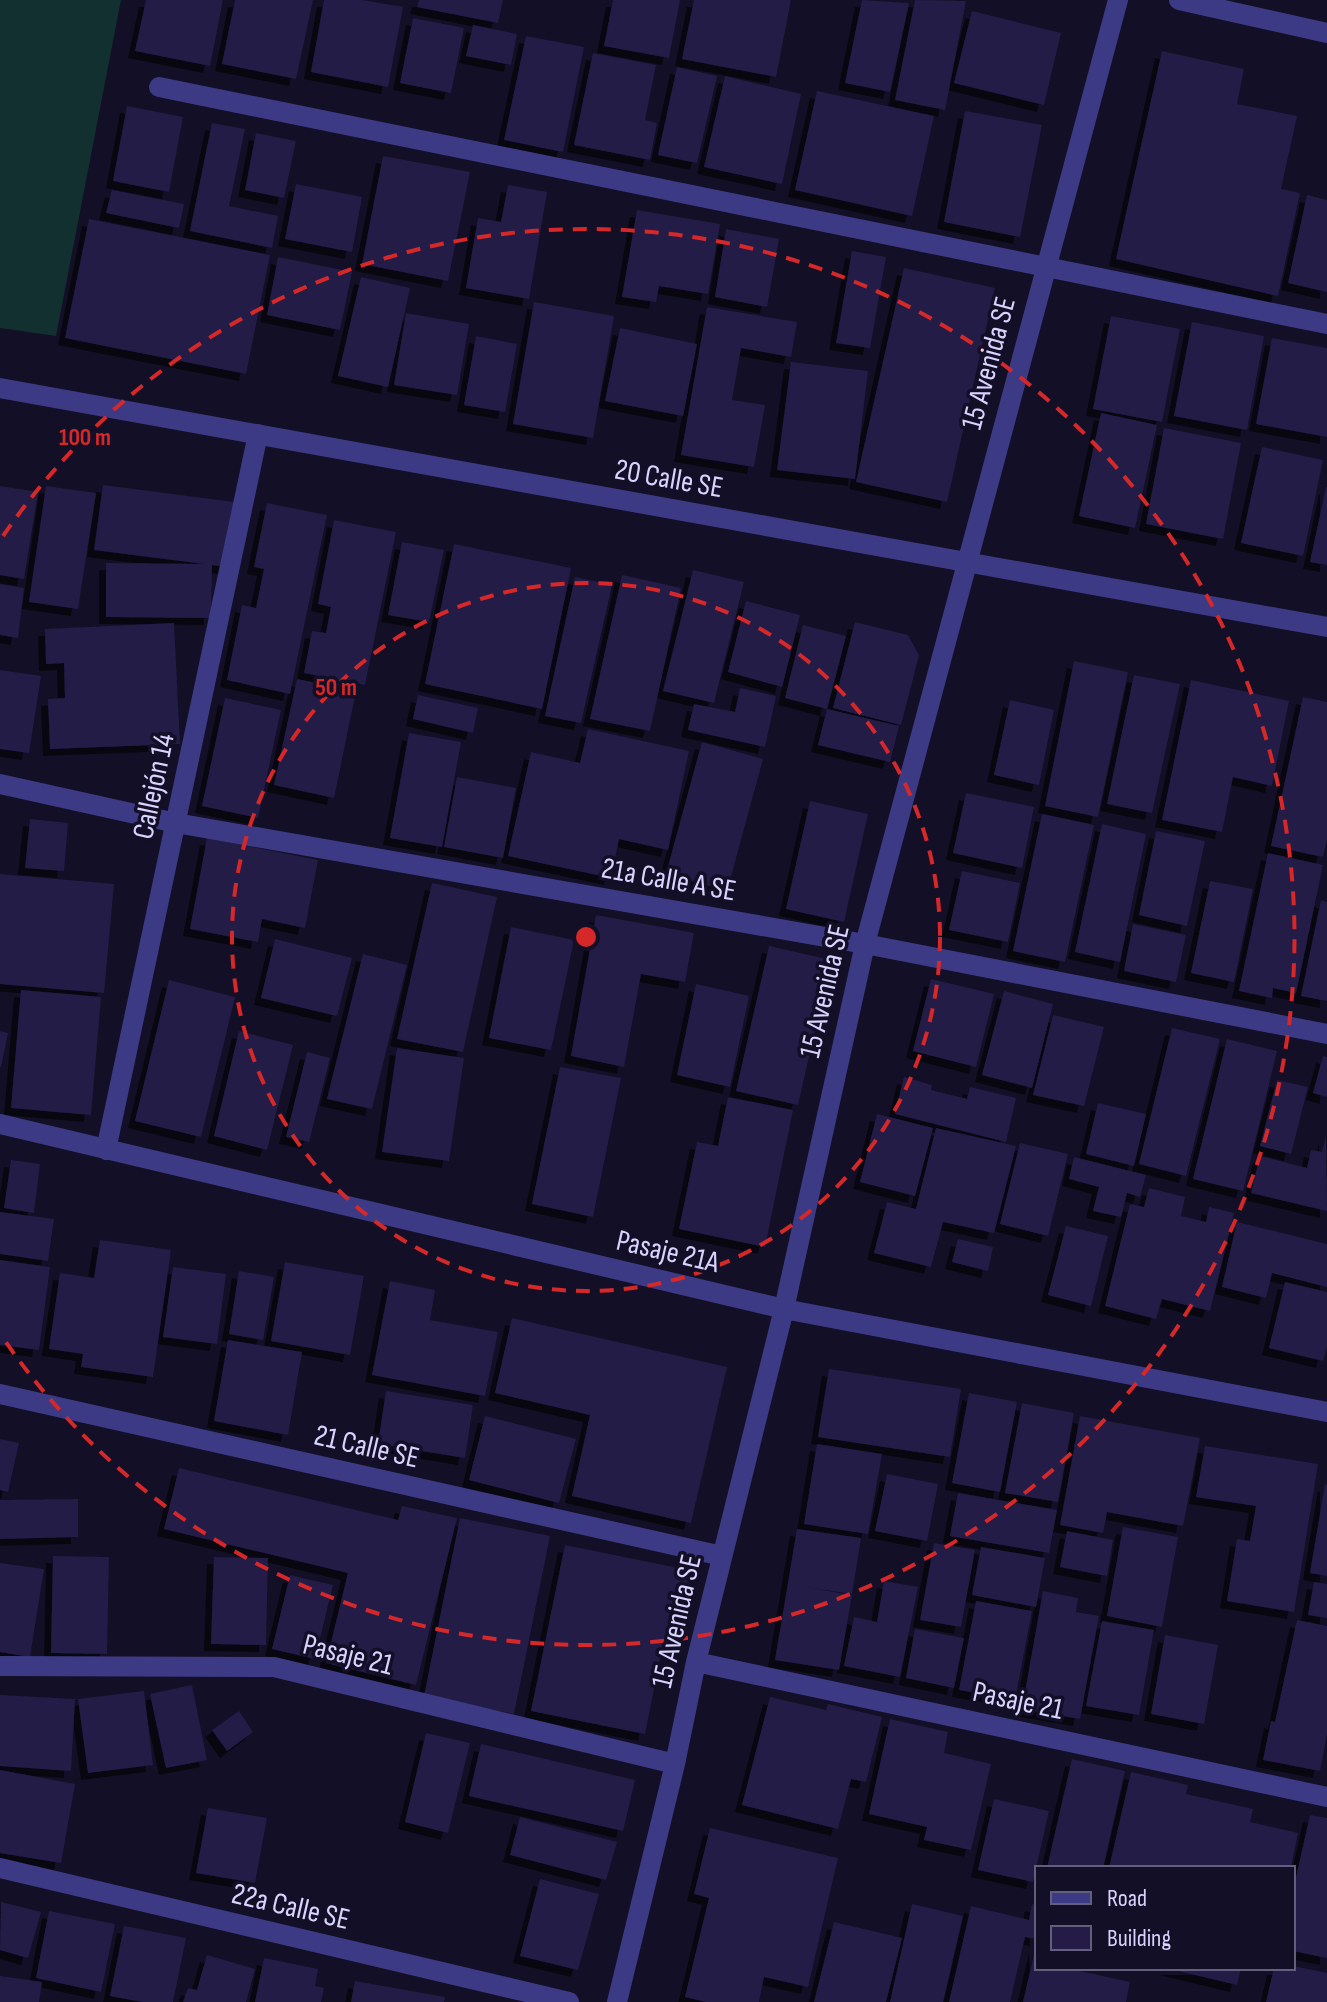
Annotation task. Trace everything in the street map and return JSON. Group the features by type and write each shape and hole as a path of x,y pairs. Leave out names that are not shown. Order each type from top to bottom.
{"street":[{"name":"15 Avenida SE","path":"617,2002 675,1764 696,1662 784,1309 865,944 1118,0"},
{"path":"1179,0 1327,33"},
{"path":"159,87 1327,324"},
{"name":"20 Calle SE","path":"0,388 1327,627"},
{"name":"Callejón 14","path":"106,1150 258,434"},
{"name":"21a Calle A SE","path":"0,784 176,823 865,944 1327,1034"},
{"name":"Pasaje 21A","path":"0,1124 784,1309 1327,1412"},
{"name":"21 Calle SE","path":"0,1394 722,1556"},
{"name":"Pasaje 21","path":"696,1662 1327,1797"},
{"name":"Pasaje 21","path":"0,1666 274,1667 675,1764"},
{"name":"22a Calle SE","path":"0,1868 569,2002"}],"green space":[{"path":"0,0 121,0 56,336 0,328"}],"building":[{"path":"146,0 223,0 210,66 135,51"},
{"path":"235,0 313,0 296,79 222,64"},
{"path":"324,0 362,0 403,7 388,87 311,72"},
{"path":"419,0 503,0 498,23 417,7"},
{"path":"613,0 680,0 669,58 604,46"},
{"path":"694,0 791,0 776,77 682,59"},
{"path":"862,0 909,3 890,92 845,83"},
{"path":"915,0 966,1 945,110 895,100"},
{"path":"972,11 1061,33 1044,105 954,83"},
{"path":"413,18 464,28 451,93 400,83"},
{"path":"473,25 517,34 511,65 466,56"},
{"path":"526,36 584,47 563,152 504,140"},
{"path":"1162,51 1244,69 1237,104 1297,116 1281,189 1300,193 1278,296 1116,259"},
{"path":"593,53 656,65 645,120 657,123 650,160 574,145"},
{"path":"677,67 717,76 697,163 658,155"},
{"path":"725,76 801,94 782,184 704,167"},
{"path":"817,91 934,116 912,216 795,190"},
{"path":"127,106 183,117 169,192 113,181"},
{"path":"965,111 1042,125 1020,237 944,222"},
{"path":"212,123 245,129 229,206 278,216 272,248 190,231"},
{"path":"256,133 296,141 284,198 245,190"},
{"path":"383,156 470,172 448,281 362,264"},
{"path":"296,184 362,197 352,252 285,239"},
{"path":"508,185 547,192 529,299 466,288 478,218 501,222"},
{"path":"112,190 184,204 179,228 106,213"},
{"path":"1307,195 1327,200 1327,292 1288,283"},
{"path":"637,210 720,224 708,294 659,286 656,302 622,297"},
{"path":"89,219 270,255 246,374 65,338"},
{"path":"726,229 779,239 767,307 715,297"},
{"path":"852,251 886,257 870,348 836,343"},
{"path":"278,257 352,272 340,330 267,315"},
{"path":"904,268 995,288 947,502 856,482"},
{"path":"361,277 410,288 388,387 338,376"},
{"path":"534,302 614,316 593,438 513,424"},
{"path":"707,307 797,322 791,357 741,348 732,400 765,405 754,467 681,455"},
{"path":"406,313 469,324 457,395 394,385"},
{"path":"1111,316 1180,329 1162,422 1093,409"},
{"path":"1192,322 1264,336 1247,430 1174,416"},
{"path":"620,328 697,344 683,416 605,401"},
{"path":"476,336 517,344 505,412 464,405"},
{"path":"1272,338 1327,348 1327,437 1256,424"},
{"path":"791,362 868,371 855,479 777,470"},
{"path":"1101,413 1157,425 1135,528 1079,516"},
{"path":"1164,428 1241,443 1223,539 1146,524"},
{"path":"1262,447 1323,460 1303,556 1241,543"},
{"path":"103,485 234,502 226,567 212,565 211,618 106,617 106,563 204,564 94,550"},
{"path":"0,486 38,492 24,579 0,575"},
{"path":"46,486 96,493 78,609 29,602"},
{"path":"1327,487 1327,565 1310,562"},
{"path":"267,503 327,515 290,694 227,680 242,605 256,608 264,569 254,567"},
{"path":"334,520 396,532 365,685 304,673 312,631 326,633 331,607 318,604"},
{"path":"402,542 444,550 429,622 388,615"},
{"path":"454,544 571,568 542,709 425,684"},
{"path":"693,570 744,582 714,703 663,691"},
{"path":"622,575 681,588 650,731 590,719"},
{"path":"575,577 612,585 581,723 545,716"},
{"path":"0,584 24,588 18,638 0,635"},
{"path":"746,601 800,615 782,687 728,672"},
{"path":"855,622 908,635 919,655 901,725 833,708"},
{"path":"174,623 180,744 50,749 48,699 65,698 64,663 46,664 45,629"},
{"path":"803,625 846,636 827,709 785,698"},
{"path":"1074,661 1128,672 1098,817 1045,806"},
{"path":"0,670 41,676 29,753 0,749"},
{"path":"1134,675 1180,684 1152,813 1107,804"},
{"path":"297,679 356,691 334,798 274,785"},
{"path":"1191,680 1289,701 1272,786 1233,777 1222,832 1162,820"},
{"path":"740,688 776,696 765,747 688,730 694,704 735,712"},
{"path":"418,695 478,708 473,733 413,719"},
{"path":"1303,697 1327,702 1327,840 1323,857 1271,846"},
{"path":"225,698 281,710 258,818 202,806"},
{"path":"1010,700 1054,710 1039,785 994,775"},
{"path":"827,709 899,726 890,762 818,745"},
{"path":"588,729 689,751 668,850 619,839 611,878 508,856 531,752 580,763"},
{"path":"409,733 461,742 442,847 390,838"},
{"path":"702,742 763,759 727,891 666,874"},
{"path":"457,777 516,788 503,858 444,847"},
{"path":"966,793 1034,807 1022,868 953,853"},
{"path":"810,801 868,814 844,922 786,909"},
{"path":"1042,814 1094,825 1065,962 1013,951"},
{"path":"30,819 68,823 64,871 25,868"},
{"path":"1102,824 1146,834 1120,962 1075,952"},
{"path":"1156,831 1205,841 1187,926 1139,915"},
{"path":"207,838 318,860 305,928 262,919 258,942 190,929"},
{"path":"1268,853 1323,865 1296,993 1273,988 1272,998 1239,991"},
{"path":"962,871 1020,883 1008,942 949,930"},
{"path":"0,874 114,884 104,993 0,984"},
{"path":"1210,881 1253,889 1234,982 1191,973"},
{"path":"432,883 497,897 463,1052 397,1039"},
{"path":"1321,900 1327,902 1327,1001 1301,996"},
{"path":"596,915 694,933 685,982 641,974 624,1067 571,1056"},
{"path":"1133,924 1186,935 1176,982 1124,971"},
{"path":"511,927 574,940 551,1050 489,1038"},
{"path":"275,939 352,958 337,1016 261,998"},
{"path":"769,946 831,960 798,1105 736,1091"},
{"path":"363,954 407,965 372,1109 327,1099"},
{"path":"931,979 994,994 976,1067 913,1051"},
{"path":"169,980 235,997 201,1137 135,1121"},
{"path":"696,984 749,996 730,1087 677,1075"},
{"path":"21,990 101,997 91,1115 11,1108"},
{"path":"1004,991 1053,1004 1032,1088 982,1075"},
{"path":"1053,1015 1104,1027 1084,1106 1033,1095"},
{"path":"1172,1028 1220,1039 1186,1176 1139,1164"},
{"path":"0,1031 8,1033 1,1067 0,1067"},
{"path":"239,1031 293,1045 267,1150 214,1136"},
{"path":"1227,1039 1277,1051 1243,1191 1193,1179"},
{"path":"397,1048 464,1058 449,1161 382,1152"},
{"path":"307,1052 330,1058 309,1142 286,1137"},
{"path":"1323,1056 1327,1057 1327,1097 1313,1093"},
{"path":"560,1067 621,1078 593,1217 532,1204"},
{"path":"904,1077 932,1085 931,1090 967,1099 970,1087 1016,1098 1006,1142 895,1114"},
{"path":"1277,1080 1308,1087 1291,1154 1260,1146"},
{"path":"728,1097 793,1110 765,1247 679,1229 697,1142 718,1146"},
{"path":"1098,1103 1146,1114 1134,1166 1086,1154"},
{"path":"877,1114 933,1128 915,1196 860,1182"},
{"path":"936,1128 1016,1146 994,1233 943,1222 931,1267 874,1253 887,1202 916,1209"},
{"path":"1326,1136 1327,1211 1251,1193 1260,1156 1307,1168 1311,1150 1322,1152"},
{"path":"1020,1143 1068,1154 1048,1236 1000,1224"},
{"path":"1074,1157 1146,1175 1140,1197 1127,1193 1121,1217 1093,1211 1099,1187 1069,1179"},
{"path":"11,1160 40,1164 34,1213 4,1208"},
{"path":"1149,1188 1185,1197 1181,1216 1206,1222 1209,1207 1234,1213 1210,1311 1162,1299 1156,1319 1105,1306 1130,1204 1144,1207"},
{"path":"0,1212 54,1219 48,1261 0,1254"},
{"path":"1237,1222 1327,1244 1327,1287 1272,1273 1266,1298 1222,1287"},
{"path":"1066,1226 1108,1236 1091,1306 1048,1295"},
{"path":"958,1239 993,1247 988,1271 952,1262"},
{"path":"100,1240 171,1250 153,1377 81,1367 83,1354 49,1349 60,1273 94,1278"},
{"path":"0,1260 50,1267 39,1350 0,1345"},
{"path":"285,1262 364,1276 350,1355 271,1341"},
{"path":"173,1267 226,1274 217,1344 163,1337"},
{"path":"239,1271 274,1277 263,1340 229,1334"},
{"path":"390,1281 435,1290 430,1320 498,1332 485,1396 372,1375"},
{"path":"1285,1282 1327,1292 1327,1347 1323,1361 1269,1348"},
{"path":"512,1318 727,1367 691,1523 572,1496 590,1415 495,1393"},
{"path":"228,1340 302,1352 288,1435 214,1421"},
{"path":"829,1369 961,1389 950,1457 818,1437"},
{"path":"386,1391 473,1405 465,1458 378,1444"},
{"path":"969,1393 1017,1402 1000,1492 952,1483"},
{"path":"1022,1403 1074,1413 1058,1502 1005,1493"},
{"path":"485,1416 576,1439 559,1503 469,1480"},
{"path":"1080,1416 1200,1438 1183,1526 1107,1512 1103,1533 1060,1525"},
{"path":"0,1439 19,1443 8,1492 0,1490"},
{"path":"817,1444 882,1454 868,1534 804,1524"},
{"path":"1205,1446 1318,1464 1294,1612 1227,1601 1237,1539 1250,1541 1256,1506 1196,1497"},
{"path":"179,1468 398,1520 402,1506 457,1518 416,1685 326,1663 348,1573 164,1529"},
{"path":"887,1474 938,1484 927,1541 875,1531"},
{"path":"1327,1485 1327,1576 1310,1573"},
{"path":"958,1493 1057,1510 1049,1553 950,1536"},
{"path":"78,1499 78,1537 0,1539 0,1500"},
{"path":"460,1518 550,1536 514,1714 424,1696"},
{"path":"1123,1527 1178,1537 1162,1627 1107,1616"},
{"path":"797,1529 861,1538 852,1594 805,1587 852,1595 839,1670 775,1660"},
{"path":"1067,1531 1113,1540 1107,1576 1060,1567"},
{"path":"934,1543 975,1550 961,1627 920,1620"},
{"path":"565,1545 693,1571 678,1646 663,1643 645,1734 531,1711"},
{"path":"981,1547 1045,1558 1036,1607 972,1595"},
{"path":"53,1556 109,1557 107,1654 51,1653"},
{"path":"214,1557 268,1558 266,1645 211,1644"},
{"path":"0,1563 44,1569 30,1657 0,1652"},
{"path":"290,1575 333,1585 315,1659 272,1649"},
{"path":"884,1581 918,1587 900,1677 844,1666 854,1617 877,1622"},
{"path":"1314,1582 1327,1584 1327,1618 1308,1615"},
{"path":"1043,1591 1078,1598 1076,1612 1099,1616 1080,1719 1022,1709"},
{"path":"976,1601 1032,1611 1015,1700 959,1690"},
{"path":"1297,1620 1327,1626 1327,1735 1320,1771 1263,1760 1271,1721 1275,1722"},
{"path":"1102,1621 1154,1630 1139,1715 1086,1706"},
{"path":"915,1629 964,1638 954,1688 906,1678"},
{"path":"1165,1635 1218,1645 1204,1724 1151,1714"},
{"path":"192,1685 207,1760 166,1768 150,1694"},
{"path":"144,1691 153,1765 88,1773 78,1699"},
{"path":"0,1695 75,1699 71,1771 0,1766"},
{"path":"770,1697 826,1710 828,1704 882,1717 866,1782 851,1779 838,1829 742,1805"},
{"path":"239,1711 253,1732 227,1751 212,1730"},
{"path":"890,1719 948,1732 944,1753 991,1764 971,1850 924,1840 927,1827 869,1814"},
{"path":"426,1733 470,1743 448,1833 405,1822"},
{"path":"481,1744 635,1780 623,1831 469,1796"},
{"path":"1072,1759 1125,1771 1103,1866 1047,1866"},
{"path":"0,1770 75,1784 61,1863 0,1853"},
{"path":"1131,1772 1188,1785 1186,1794 1253,1809 1250,1822 1298,1833 1291,1866 1109,1866"},
{"path":"994,1799 1049,1811 1033,1882 978,1870"},
{"path":"208,1808 267,1818 255,1883 196,1873"},
{"path":"1310,1815 1327,1818 1327,1958 1295,1951 1295,1882"},
{"path":"520,1817 617,1842 606,1880 510,1855"},
{"path":"710,1828 838,1858 808,1987 764,1977 759,2002 706,2002 685,1997 709,1898 694,1894"},
{"path":"540,1879 599,1894 578,1970 520,1956"},
{"path":"1,1902 41,1912 28,1958 0,1950"},
{"path":"912,1904 963,1916 943,2002 890,2002"},
{"path":"1032,1904 1035,1905 1035,1939 1025,1937 1010,2002 949,2002 971,1906 1029,1920"},
{"path":"49,1911 115,1924 101,1992 36,1978"},
{"path":"834,1922 902,1938 886,2002 814,2002"},
{"path":"124,1926 186,1938 173,2002 142,2002 110,1996"},
{"path":"1035,1950 1035,1970 1080,1970 1130,1982 1126,2002 1023,2002"},
{"path":"207,1955 255,1969 246,2002 183,2002 188,1988 197,1990"},
{"path":"264,1958 318,1969 315,1986 324,1988 321,2002 255,2002"},
{"path":"1295,1966 1327,1973 1327,2002 1266,2002 1274,1970 1295,1970"},
{"path":"1174,1970 1241,1970 1237,1985"},
{"path":"0,1976 42,1982 39,2002 0,2002"},
{"path":"355,1981 445,1997 444,2002 351,2002"}]}
